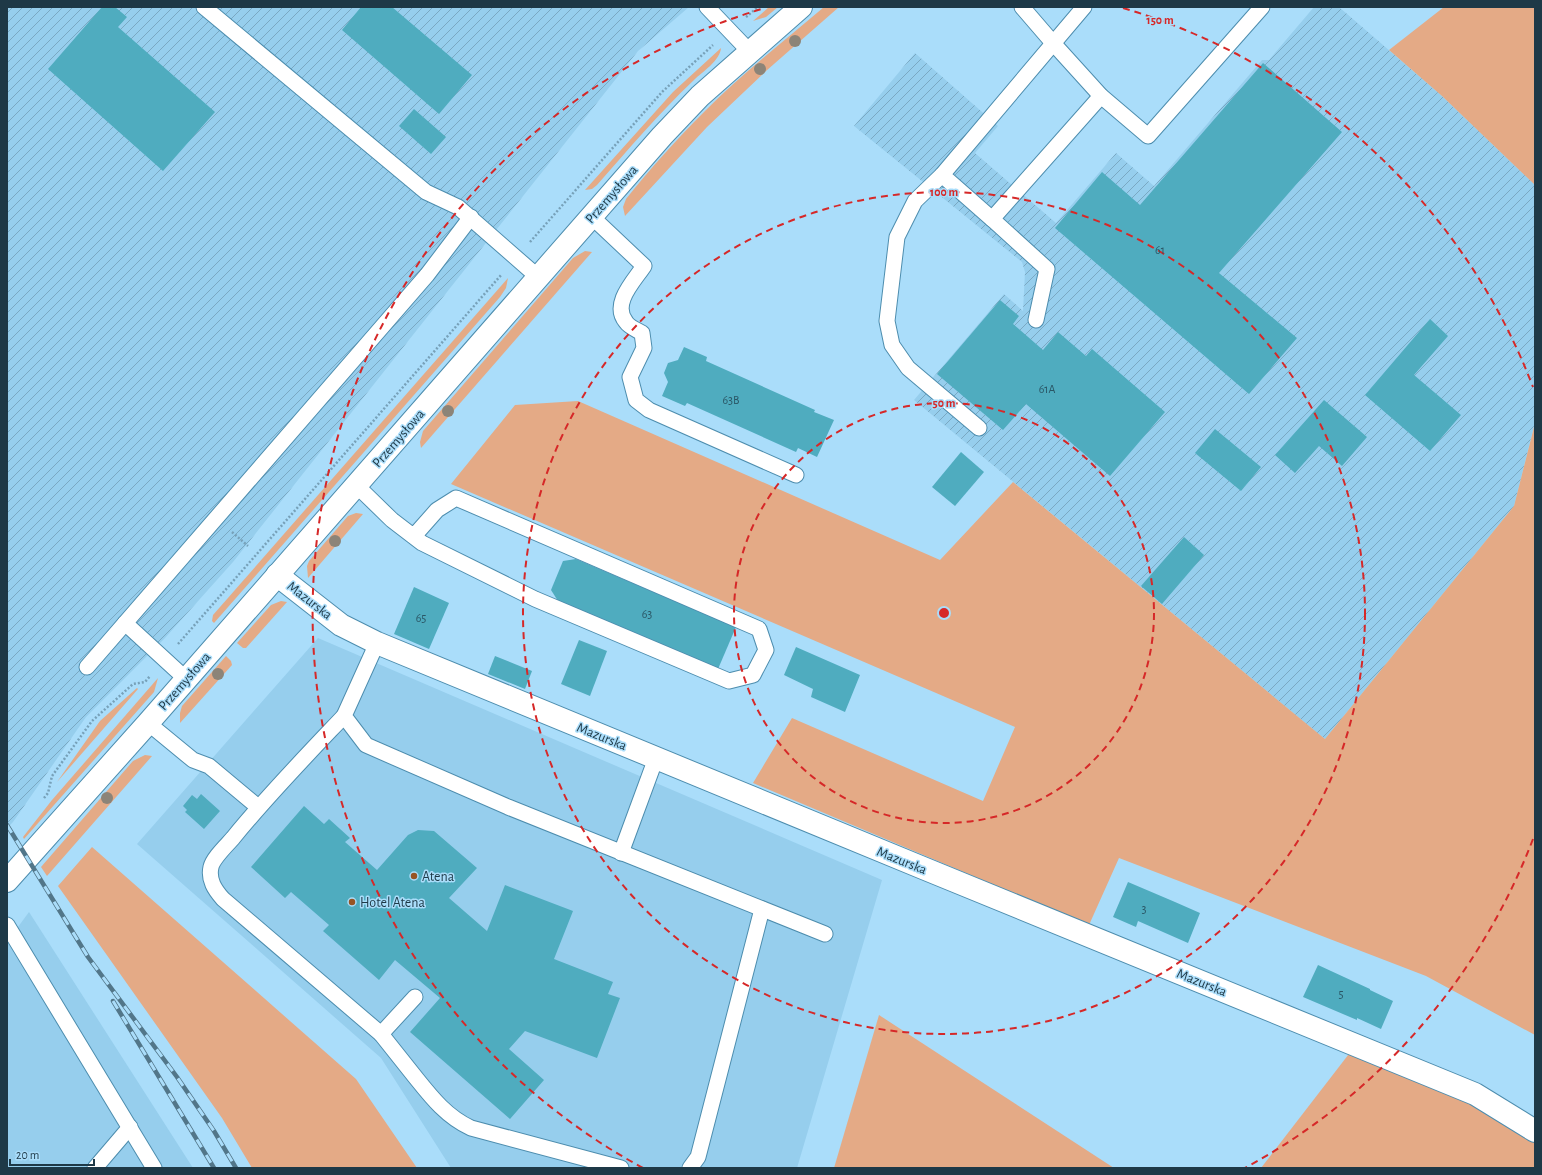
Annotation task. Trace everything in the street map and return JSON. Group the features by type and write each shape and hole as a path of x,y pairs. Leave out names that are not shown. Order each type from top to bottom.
{"street":[{"name":"Przemysłowa","path":"9,877 148,723 662,136 695,101 749,51 801,7"},
{"name":"Mazurska","path":"277,575 341,625 378,643 1475,1094 1535,1131"}],"lane":[{"path":"204,7 426,192 458,206 538,277"},
{"path":"707,7 749,51"},
{"path":"1022,7 1101,96 1148,136 1262,7"},
{"path":"979,428 908,368 892,345 887,321 897,238 915,201 942,175 1084,7"},
{"path":"992,219 1101,96"},
{"path":"942,175 1047,269 1036,320"},
{"path":"592,216 644,266 625,294 620,309 626,323 642,333 644,348 630,377 636,400 649,410 796,475"},
{"path":"87,667 427,275 471,217"},
{"path":"356,485 392,520 422,543 535,599 729,681 753,675 766,650 759,629 456,498 437,510 414,536"},
{"path":"125,623 186,679"},
{"path":"378,643 344,716 258,807 211,866 210,877 214,890 381,1034 438,1104 460,1123 471,1128 621,1168"},
{"path":"344,716 366,745 508,807 825,934"},
{"path":"148,723 193,760 210,766 258,807"},
{"path":"621,853 656,758"},
{"path":"690,1168 698,1157 762,909"},
{"path":"7,925 154,1168"},
{"path":"381,1034 415,997"},
{"path":"95,1168 130,1127"}],"path":[{"path":"743,20 758,7"},
{"path":"530,242 662,92 715,43"},
{"path":"48,793 52,776 92,721 133,684 145,682 507,268"},
{"path":"228,528 248,546"}],"shaded area":[{"path":"7,7 689,7 638,51 233,562 165,638 86,717 13,822 7,828"},
{"path":"769,7 778,7 766,17 753,21"},
{"path":"824,7 839,7 766,71 707,127 625,216 623,207 626,199 684,132 763,58"},
{"path":"1314,7 1339,7 1442,96 1535,185 1535,422 1514,506 1325,739 914,400 1004,294 1023,311 1025,272 1022,262 854,126 915,53 998,126 975,153 1056,223 1116,153 1154,186 1262,60 1269,60"},
{"path":"1444,7 1535,7 1535,185 1442,96 1389,50"},
{"path":"721,48 720,53 714,62 668,105 597,185 592,189 585,190 673,92"},
{"path":"585,251 592,252 421,448 420,442 423,431 573,258"},
{"path":"508,278 506,288 500,297 214,623 212,621 213,615"},
{"path":"578,401 940,560 1013,482 1325,739 1514,506 1535,427 1535,1035 1426,976 1119,858 1089,925 753,783 792,718 983,801 1015,727 451,484 515,405"},
{"path":"356,513 363,514 308,578 307,566 309,561 348,516"},
{"path":"281,601 287,602 246,648 243,648 237,643 271,605"},
{"path":"318,638 882,880 797,1168 451,1168 381,1058 137,844"},
{"path":"226,656 231,661 232,665 180,723 182,706"},
{"path":"158,678 154,692 24,839 23,837 52,800"},
{"path":"137,688 138,689 57,782 100,721"},
{"path":"145,755 152,756 47,876 41,867 133,761"},
{"path":"92,847 356,1079 417,1168 252,1168 222,1118 58,886"},
{"path":"29,912 193,1168 7,1168 7,942"},
{"path":"879,1015 1114,1168 834,1168"},
{"path":"1362,1037 1482,1085 1535,1118 1535,1168 1261,1168"}],"building":[{"path":"102,7 115,7 127,17 118,27 215,112 163,171 48,69"},
{"path":"361,7 392,7 472,75 439,114 342,30"},
{"path":"1263,63 1342,132 1219,273 1297,338 1249,394 1055,228 1102,172 1140,205"},
{"path":"414,109 446,137 431,154 399,126"},
{"path":"1000,300 1019,316 1013,324 1043,350 1058,332 1086,356 1092,349 1165,412 1110,476 1026,404 1003,430 937,374"},
{"path":"1430,319 1448,336 1414,375 1461,415 1430,451 1365,395"},
{"path":"684,347 707,357 706,361 834,420 817,457 798,448 796,452 687,403 685,406 662,396 668,382 664,373 668,363 678,360"},
{"path":"1324,400 1367,437 1342,466 1319,446 1295,473 1275,455"},
{"path":"1215,429 1261,467 1241,491 1195,453"},
{"path":"961,452 984,472 955,506 932,487"},
{"path":"1184,537 1204,555 1162,604 1141,586"},
{"path":"576,559 736,627 718,669 558,601 551,590 563,561"},
{"path":"414,587 449,603 429,649 394,634"},
{"path":"579,640 607,651 590,696 561,684"},
{"path":"796,647 860,675 845,712 811,697 813,689 784,675"},
{"path":"495,656 532,671 525,689 488,674"},
{"path":"201,794 220,811 204,829 185,812 187,810 183,806 192,795 197,799"},
{"path":"304,806 324,824 329,819 350,838 345,842 377,870 408,835 418,830 434,831 477,868 449,898 487,931 505,885 573,911 554,959 613,982 608,994 620,998 597,1058 525,1031 509,1049 544,1080 510,1119 410,1032 440,998 395,960 379,980 323,931 329,925 291,892 285,898 251,867"},
{"path":"1128,882 1200,913 1188,943 1138,921 1136,927 1113,917"},
{"path":"1318,965 1393,1001 1381,1029 1303,997"}],"railway":[{"path":"7,825 88,957 177,1077 214,1131 236,1168"},
{"path":"113,1001 214,1168"}],"place":[{"name":"Atena","path":"414,876"},
{"name":"Hotel Atena","path":"352,902"}]}
